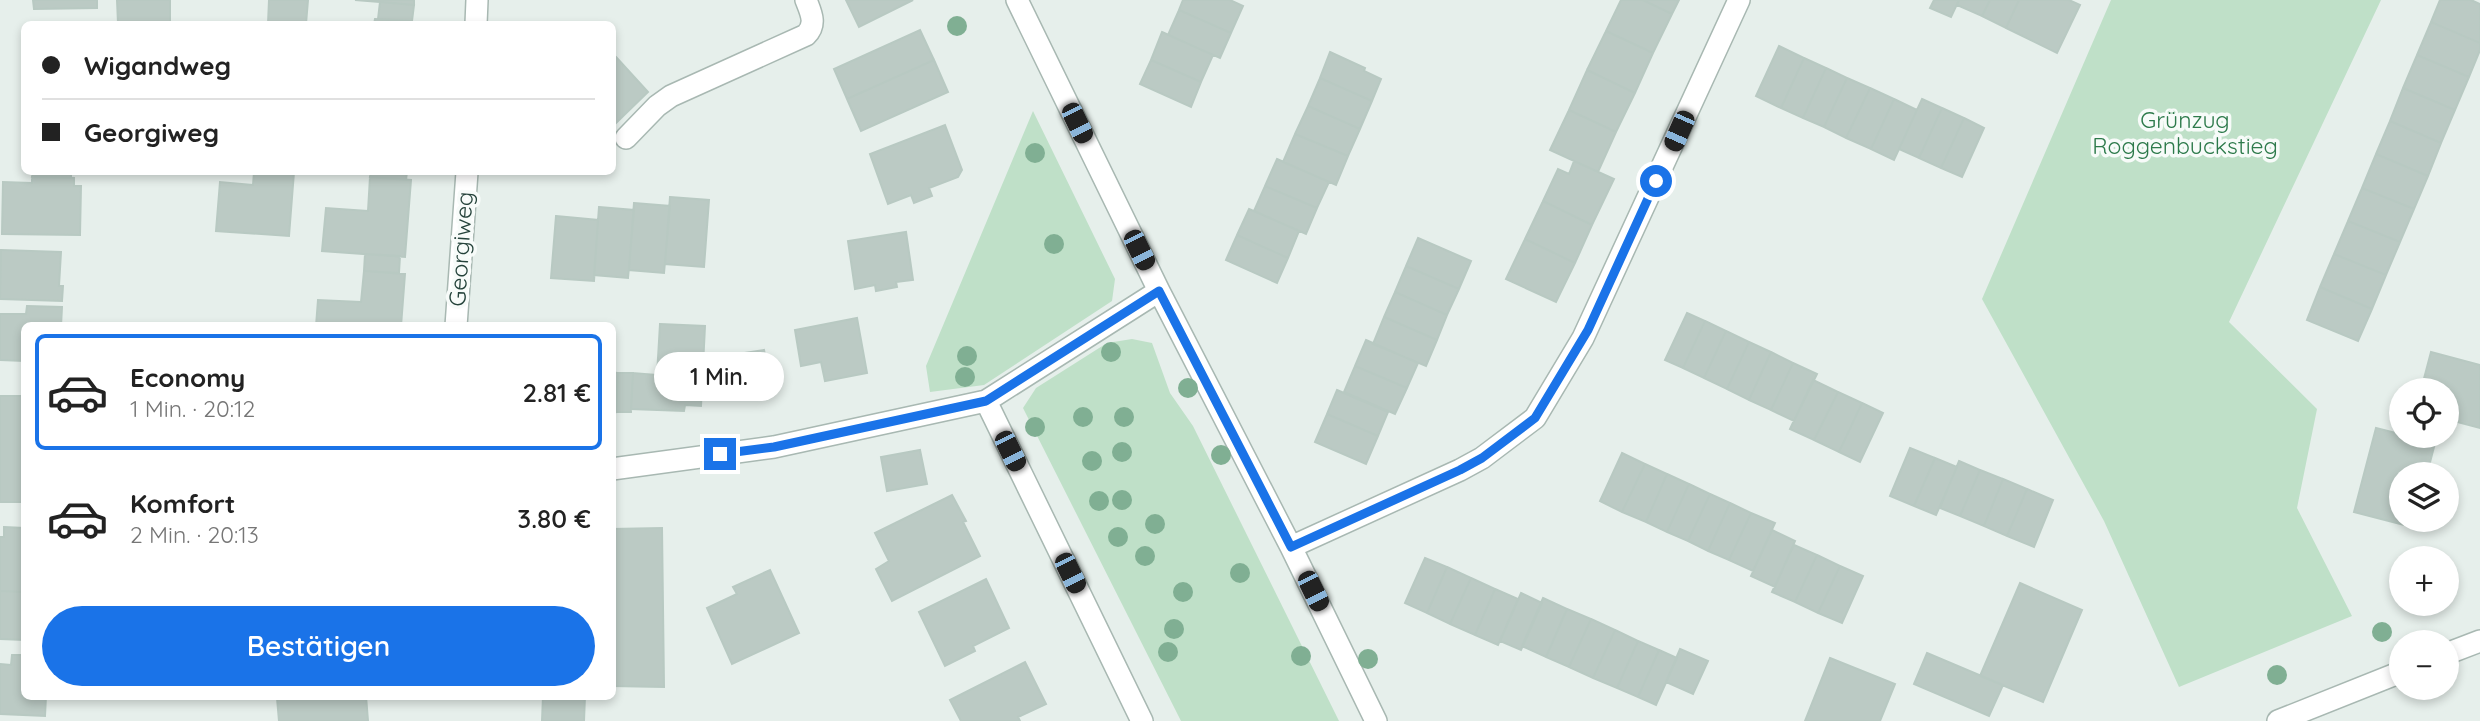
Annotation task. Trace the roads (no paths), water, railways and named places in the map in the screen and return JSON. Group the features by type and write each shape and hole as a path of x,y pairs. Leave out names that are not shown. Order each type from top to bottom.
{"street":[{"path":"476,21 477,0"},
{"path":"626,138 657,106 671,96 806,35 813,20 806,0"},
{"path":"1017,0 1159,291 1291,547 1376,721"},
{"path":"1291,547 1460,470 1482,458 1535,418 1588,330 1739,0"},
{"name":"Georgiweg","path":"456,322 467,175"},
{"path":"616,468 774,447 986,401 1159,291"},
{"path":"986,401 1142,721"},
{"path":"2459,649 2480,641"},
{"path":"2278,721 2389,677"}],"park label":[{"name":"Grünzug Roggenbuckstieg","path":"2185,133"}]}
